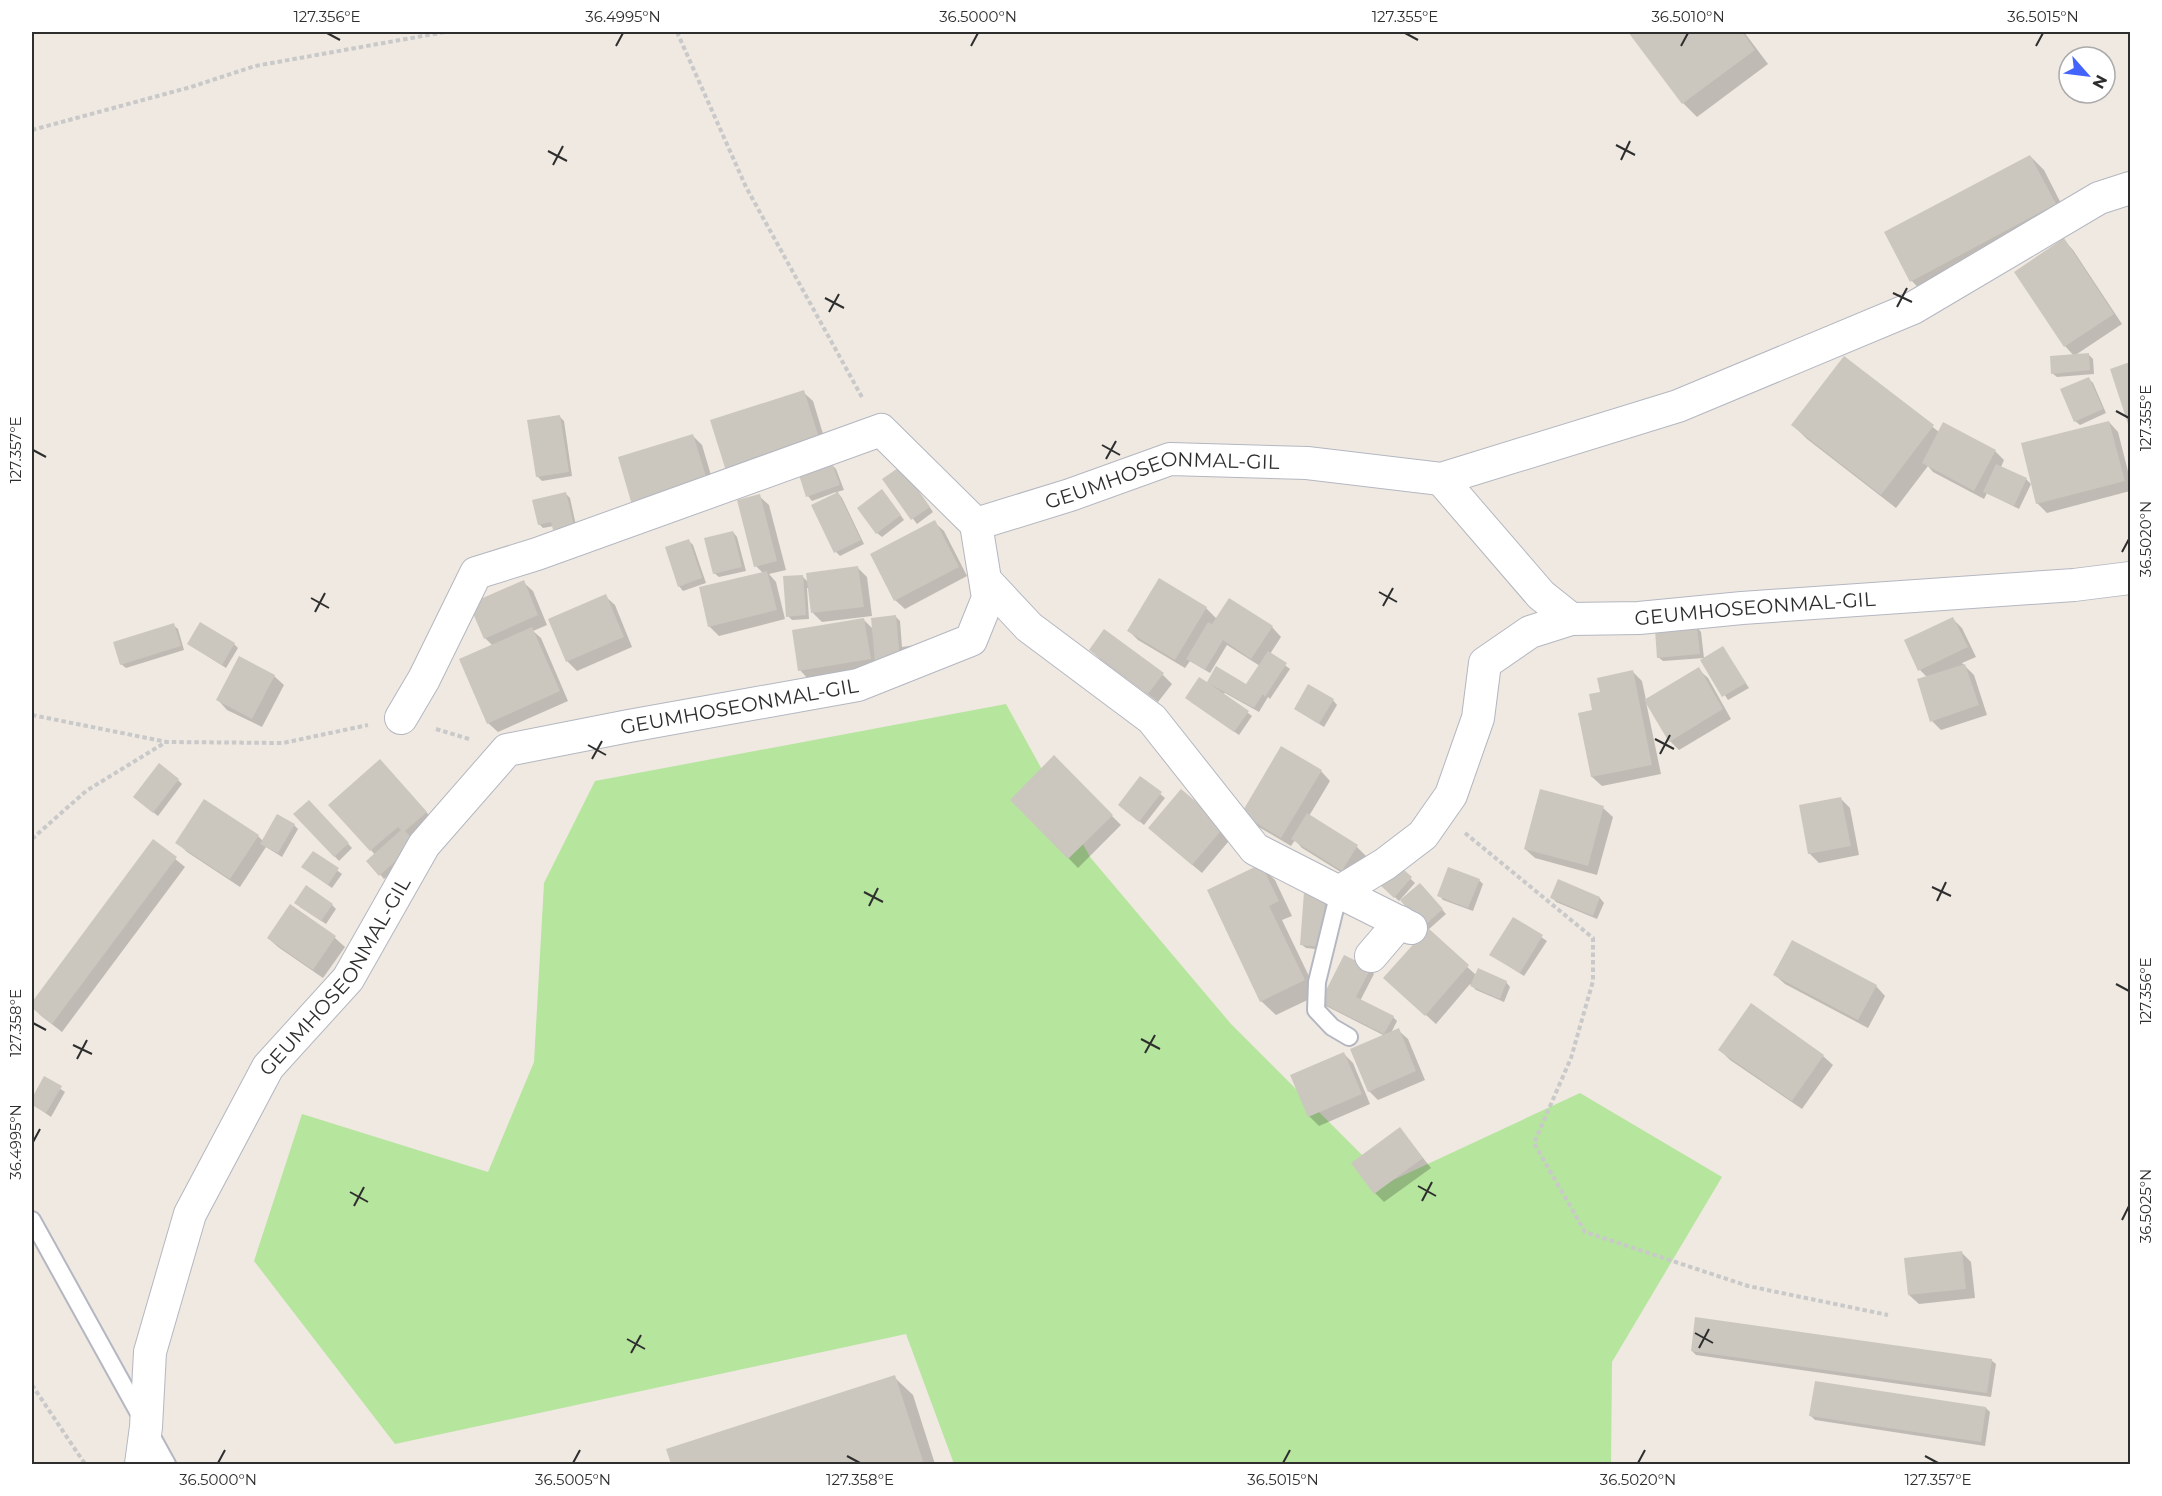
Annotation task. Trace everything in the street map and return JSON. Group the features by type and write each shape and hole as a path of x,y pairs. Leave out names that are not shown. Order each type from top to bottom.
{"street":[{"name":"GEUMHOSEONMAL-GIL","path":"141,1464 146,1427 150,1352 190,1214 268,1067 348,979 424,845 507,750 858,685 971,640 988,598 975,524 1070,495 1170,459 1307,463 1441,479 1678,406 1913,308 2099,198 2130,188"},
{"path":"401,718 424,679 476,573 548,550 881,430 975,524"},
{"path":"1441,479 1540,595 1572,619"},
{"name":"GEUMHOSEONMAL-GIL","path":"1339,892 1385,864 1423,836 1451,795 1478,718 1485,663 1530,632 1572,619 1639,618 2074,585 2130,578"},
{"path":"986,581 1029,627 1152,719 1255,849 1406,925 1371,956"}],"lane":[{"path":"1339,892 1317,982 1316,1010 1332,1027 1348,1037"},
{"path":"32,1220 167,1464"}],"path":[{"path":"32,130 191,87 255,66 445,32"},
{"path":"677,32 746,187 881,430"},
{"path":"32,715 167,742 283,743 401,718 507,750"},
{"path":"32,839 86,790 167,742"},
{"path":"1439,812 1593,938 1593,981 1571,1058 1534,1143 1585,1232 1748,1286 1888,1315"},
{"path":"32,1385 85,1464"}],"green space":[{"path":"1006,704 1090,857 1231,1024 1389,1182 1580,1093 1722,1177 1612,1362 1611,1464 954,1464 906,1334 395,1444 254,1261 302,1114 488,1172 534,1062 544,883 595,781"}],"building":[{"path":"1628,32 1742,32 1755,50 1682,104"},
{"path":"2030,155 2056,204 1910,282 1884,232"},
{"path":"2064,238 2114,314 2064,347 2014,272"},
{"path":"2089,353 2090,370 2051,374 2050,356"},
{"path":"1844,356 1934,425 1881,495 1791,425"},
{"path":"2130,362 2130,430 2110,369"},
{"path":"2089,377 2103,409 2074,422 2060,389"},
{"path":"804,390 820,441 726,471 710,420"},
{"path":"560,415 569,472 536,477 527,420"},
{"path":"2109,421 2125,481 2036,504 2021,443"},
{"path":"1943,422 1996,450 1974,491 1922,463"},
{"path":"693,434 708,483 632,505 618,457"},
{"path":"832,463 840,485 806,497 799,475"},
{"path":"1996,464 2027,478 2014,506 1983,492"},
{"path":"901,466 930,507 911,520 882,479"},
{"path":"882,489 901,515 876,534 857,508"},
{"path":"566,492 574,526 553,530 551,522 538,525 532,500"},
{"path":"838,492 861,540 834,553 811,505"},
{"path":"760,494 777,561 754,567 737,500"},
{"path":"935,520 959,567 894,601 870,554"},
{"path":"733,531 742,567 713,574 704,538"},
{"path":"689,539 702,578 678,587 665,547"},
{"path":"858,566 864,607 811,613 806,573"},
{"path":"767,571 777,610 708,627 699,587"},
{"path":"803,575 806,615 786,617 783,576"},
{"path":"1159,578 1207,607 1175,660 1127,631"},
{"path":"524,580 538,615 484,639 469,604"},
{"path":"606,594 624,637 566,662 548,619"},
{"path":"1229,598 1273,626 1251,659 1223,640 1205,670 1186,659 1208,622 1212,624"},
{"path":"896,615 900,660 875,662 871,618"},
{"path":"1953,617 1968,647 1918,671 1904,640"},
{"path":"864,618 871,659 798,671 792,630"},
{"path":"200,622 235,643 222,665 187,644"},
{"path":"174,623 181,646 120,665 113,642"},
{"path":"1697,626 1700,654 1657,658 1655,630"},
{"path":"532,627 560,691 487,724 459,659"},
{"path":"1104,629 1164,673 1148,694 1089,650"},
{"path":"1723,646 1746,683 1722,697 1700,660"},
{"path":"1268,651 1287,663 1265,697 1263,694 1254,708 1210,684 1249,711 1234,732 1185,698 1199,677 1207,682 1216,666 1246,684"},
{"path":"239,656 275,675 252,719 216,700"},
{"path":"1965,664 1979,705 1930,722 1917,679"},
{"path":"1699,667 1723,709 1669,742 1644,700"},
{"path":"1633,670 1652,765 1591,777 1578,713 1592,710 1589,694 1600,692 1597,678"},
{"path":"1308,684 1334,699 1319,724 1294,709"},
{"path":"1281,746 1322,770 1281,838 1241,814"},
{"path":"1054,755 1113,815 1068,859 1010,800"},
{"path":"380,759 427,812 405,831 416,843 379,876 366,861 401,830 398,827 370,851 328,805"},
{"path":"159,763 179,779 153,813 133,797"},
{"path":"1140,776 1162,792 1139,822 1118,805"},
{"path":"1181,789 1225,826 1192,865 1148,828"},
{"path":"1540,789 1604,806 1588,866 1524,849"},
{"path":"1841,797 1851,846 1808,854 1799,805"},
{"path":"204,799 259,835 230,879 175,843"},
{"path":"309,800 349,843 334,857 293,814"},
{"path":"1307,813 1358,845 1342,871 1291,839"},
{"path":"277,814 295,824 278,853 260,844"},
{"path":"153,839 177,857 52,1024 32,1008 32,1002"},
{"path":"313,851 339,868 328,885 301,867"},
{"path":"1396,863 1412,877 1394,898 1378,883"},
{"path":"1261,864 1279,901 1269,906 1305,980 1260,1002 1207,890"},
{"path":"1448,867 1480,879 1468,908 1437,896"},
{"path":"1558,879 1600,897 1593,916 1550,898"},
{"path":"1420,883 1443,909 1423,927 1400,900"},
{"path":"306,885 333,904 321,921 294,903"},
{"path":"1304,892 1326,894 1321,947 1300,945"},
{"path":"290,904 336,936 313,970 267,938"},
{"path":"1513,917 1543,935 1520,973 1489,955"},
{"path":"1428,928 1469,965 1425,1016 1383,978"},
{"path":"1792,940 1877,985 1858,1020 1773,975"},
{"path":"1344,955 1371,968 1356,997 1394,1016 1384,1034 1320,1002"},
{"path":"1478,968 1507,981 1500,999 1470,986"},
{"path":"1751,1003 1824,1055 1792,1101 1718,1050"},
{"path":"1399,1028 1416,1071 1368,1092 1350,1049"},
{"path":"1344,1052 1362,1094 1308,1117 1290,1075"},
{"path":"44,1076 62,1086 46,1113 32,1105 32,1098"},
{"path":"1400,1127 1423,1158 1374,1194 1351,1163"},
{"path":"1962,1251 1966,1289 1908,1295 1904,1258"},
{"path":"1695,1317 1992,1359 1987,1393 1691,1351"},
{"path":"895,1375 924,1464 671,1464 666,1449"},
{"path":"1815,1381 1986,1407 1981,1442 1809,1416"}]}
